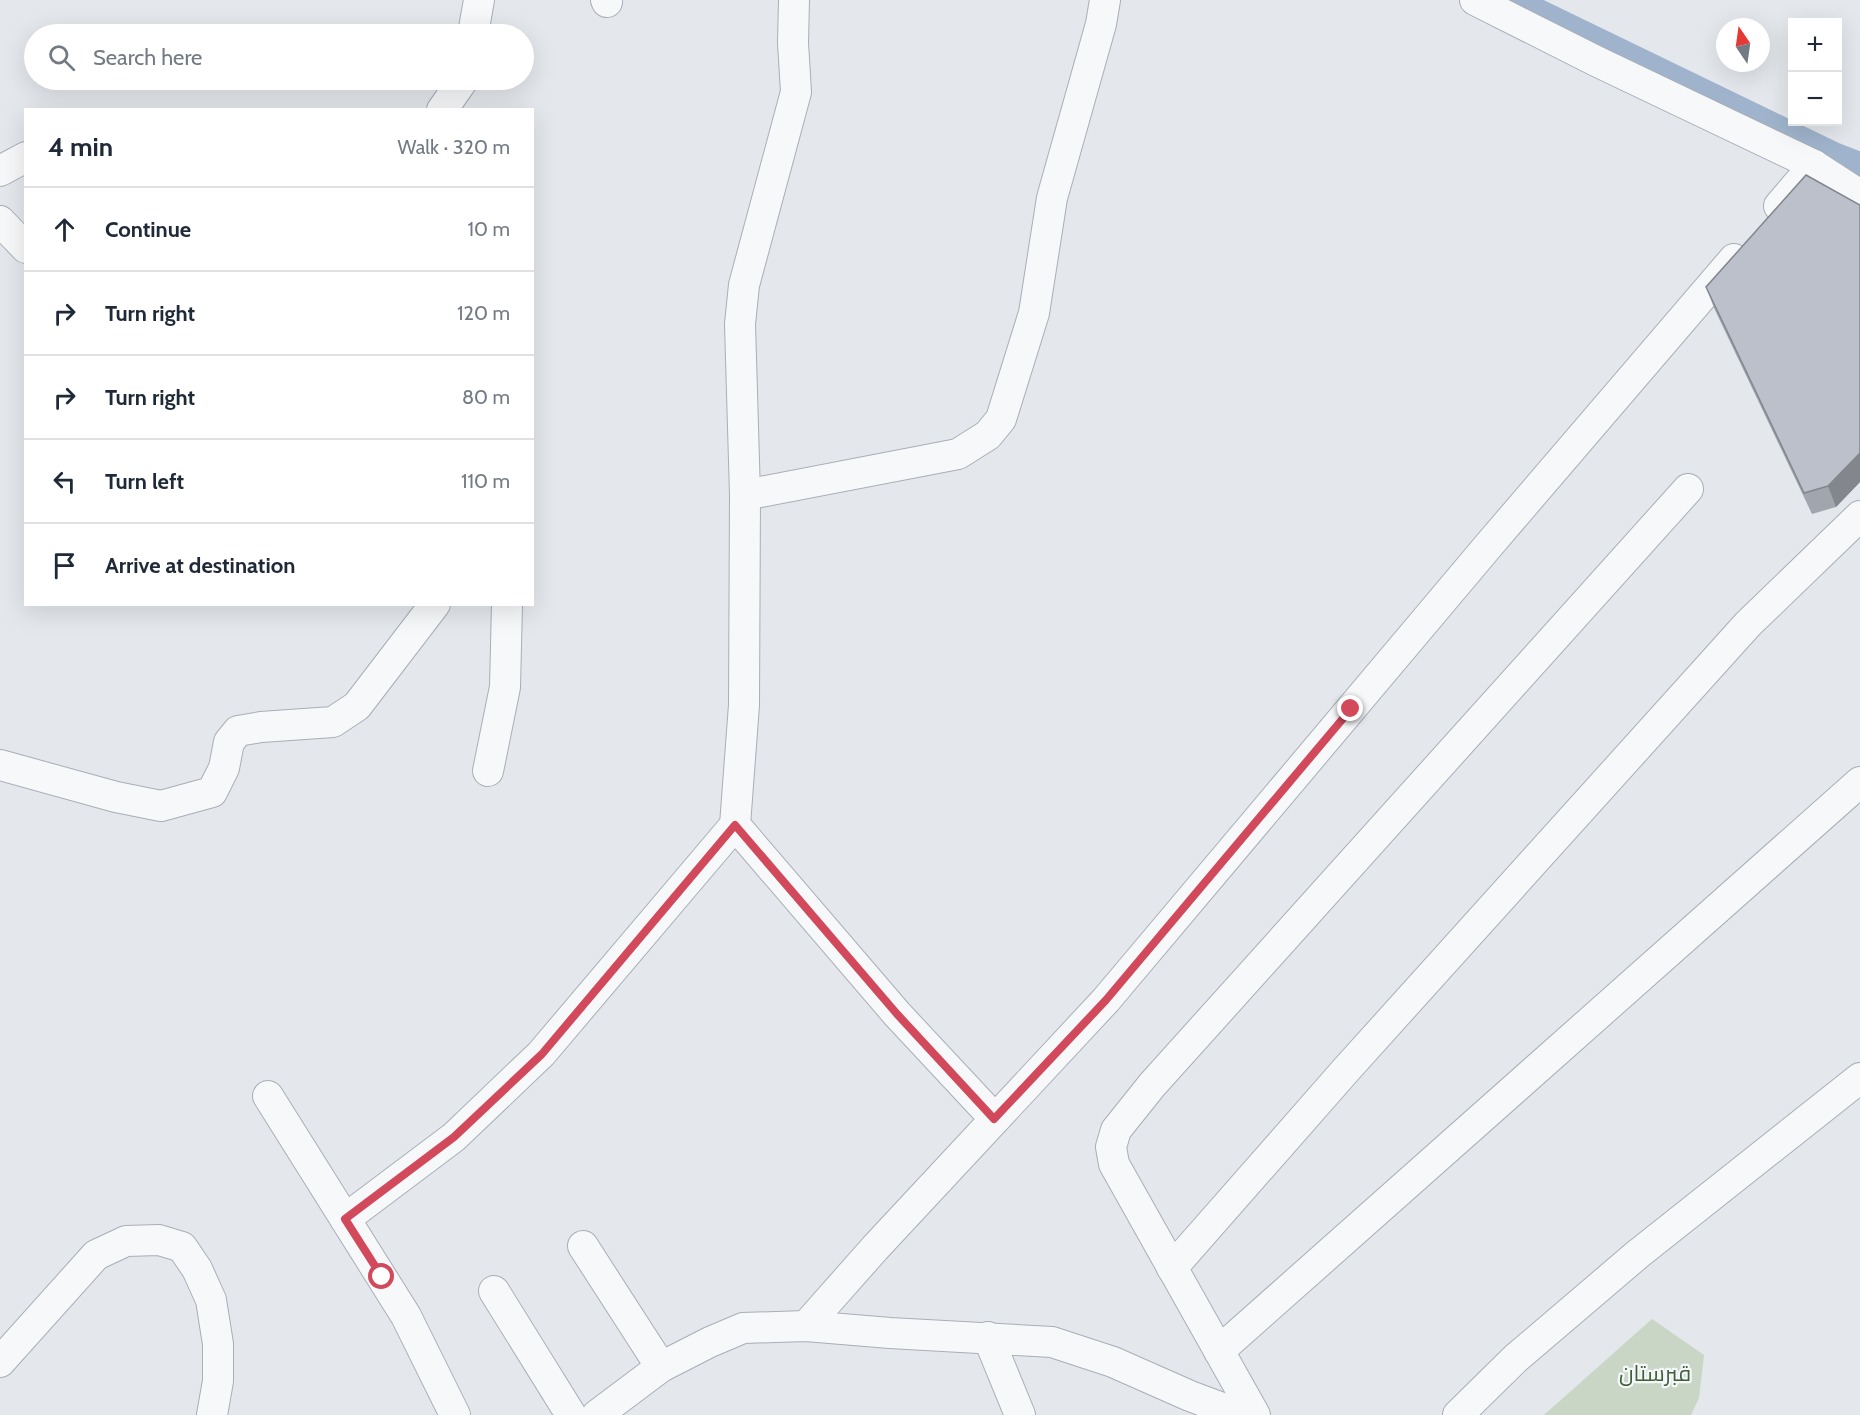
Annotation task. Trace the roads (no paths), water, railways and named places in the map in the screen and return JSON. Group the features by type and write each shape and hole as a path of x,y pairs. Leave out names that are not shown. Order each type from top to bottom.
{"street":[{"path":"475,24 479,0"},
{"path":"345,1219 454,1137 542,1054 735,825 744,705 745,495 740,324 744,285 796,92 793,43 794,0"},
{"path":"745,495 958,454 988,435 1001,419 1034,313 1052,198 1101,24 1105,0"},
{"path":"1475,0 1596,61 1814,165 1860,195"},
{"path":"444,108 457,90"},
{"path":"465,90 466,108"},
{"path":"0,171 24,158"},
{"path":"806,1326 874,1248 1106,1000 1489,545 1814,165"},
{"path":"0,221 24,246"},
{"path":"1255,1415 1114,1164 1111,1147 1116,1130 1160,1076 1688,489"},
{"path":"1172,1268 1345,1071 1748,624 1860,516"},
{"path":"0,765 116,797 161,806 212,792 224,768 229,742 238,731 261,727 333,722 357,706 433,606"},
{"path":"488,771 505,687 507,606"},
{"path":"1219,1351 1860,782"},
{"path":"735,825 897,1014 994,1119"},
{"path":"1458,1415 1516,1358 1638,1254 1860,1078"},
{"path":"268,1096 406,1316 455,1415"},
{"path":"0,1362 96,1255 126,1240 159,1240 182,1247 197,1269 211,1300 218,1344 218,1381 212,1415"},
{"path":"583,1246 661,1367"},
{"path":"494,1291 571,1415"},
{"path":"597,1415 661,1367 710,1342 743,1328 806,1326 1052,1342 1113,1362 1190,1396 1241,1415"},
{"path":"988,1337 1020,1415"}],"waterway":[{"path":"1512,3 1832,158 1860,169"}],"park label":[{"name":"قبرستان","path":"1655,1373"}]}
